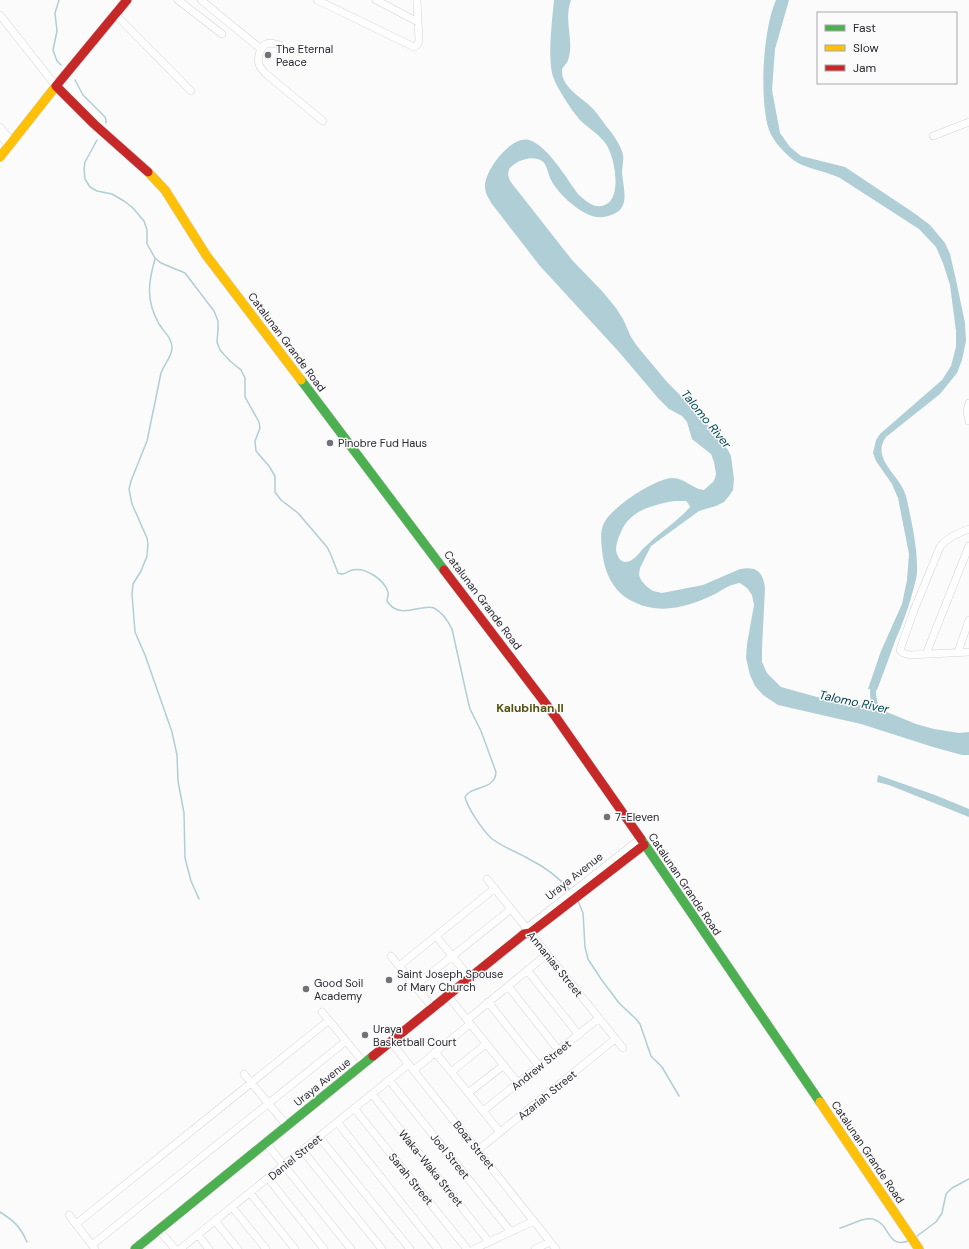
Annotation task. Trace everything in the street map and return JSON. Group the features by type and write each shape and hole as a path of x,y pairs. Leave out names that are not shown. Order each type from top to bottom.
{"main road":[{"path":"0,157 127,0"},
{"name":"Catalunan Grande Road","path":"56,86 94,124 152,176 169,195 194,238 206,255 532,685 642,842 919,1249"},
{"name":"Uraya Avenue","path":"135,1249 563,903 642,842"}],"street":[{"path":"178,0 222,34"},
{"path":"201,0 261,49"},
{"path":"317,0 411,47 416,47 419,41 417,0"},
{"path":"376,0 418,22"},
{"path":"115,14 191,91"},
{"path":"0,15 56,86"},
{"path":"279,45 268,43 261,49 258,63 263,71 324,121"},
{"path":"933,136 969,122"},
{"path":"0,127 10,144"},
{"path":"0,135 10,144"},
{"path":"969,403 967,410 969,421"},
{"path":"969,530 961,532 944,542 940,547 900,648 901,652 905,654 969,652"},
{"path":"926,654 969,546"},
{"path":"958,652 969,620"},
{"name":"Annanias Street","path":"487,880 495,888 527,932 547,954 623,1048"},
{"path":"399,966 495,888"},
{"path":"415,986 511,909"},
{"path":"436,936 470,978"},
{"name":"Daniel Street","path":"180,1249 389,1080 436,1052 469,1022 488,1002 547,954"},
{"path":"391,956 433,1008"},
{"path":"527,970 578,1035"},
{"path":"508,986 559,1051"},
{"path":"448,996 518,1083"},
{"path":"488,1002 539,1066"},
{"path":"322,1012 365,1064"},
{"name":"Andrew Street","path":"483,1111 599,1018"},
{"path":"76,1224 328,1020"},
{"name":"Azariah Street","path":"478,1150 615,1039"},
{"path":"69,1215 93,1247 346,1041"},
{"name":"Boaz Street","path":"392,1042 556,1249"},
{"path":"451,1072 486,1044"},
{"path":"436,1052 500,1132"},
{"path":"468,1093 504,1065"},
{"path":"244,1074 287,1126"},
{"name":"Joel Street","path":"389,1080 511,1232"},
{"name":"Waka-Waka Street","path":"372,1094 490,1242"},
{"name":"Sarah Street","path":"354,1108 467,1249"},
{"path":"337,1122 438,1249"},
{"path":"319,1136 410,1249"},
{"path":"266,1143 351,1249"},
{"path":"302,1150 382,1249"},
{"path":"268,1178 324,1249"},
{"path":"250,1193 295,1249"},
{"path":"232,1207 266,1249"},
{"path":"215,1221 238,1249"},
{"path":"474,1249 534,1221"},
{"path":"159,1230 175,1249"},
{"path":"198,1235 209,1249"},
{"path":"535,1249 550,1242"}],"water":[{"path":"554,0 571,0 568,16 570,53 563,67 562,76 567,86 596,112 622,151 622,173 625,195 624,201 622,207 612,215 596,217 588,214 580,210 566,199 551,180 544,162 533,158 519,161 509,169 508,175 510,181 572,260 616,308 637,346 667,382 686,401 698,408 703,419 728,450 731,456 734,479 733,490 729,496 724,502 716,506 699,511 651,546 640,568 639,575 641,580 653,591 662,593 703,585 740,569 755,569 761,574 765,588 762,662 767,673 781,687 835,702 877,708 916,724 934,729 959,733 969,732 969,755 962,755 933,747 861,724 778,705 763,695 755,686 750,675 746,658 754,605 752,595 747,588 740,583 693,603 662,609 642,605 632,601 624,596 611,581 604,561 601,536 604,523 608,517 634,495 663,480 676,478 696,488 704,490 714,481 716,474 711,454 692,439 687,422 682,416 669,409 658,398 619,352 540,266 492,204 486,194 486,180 489,172 500,156 514,143 522,140 529,140 543,148 550,155 578,194 588,203 595,206 601,206 608,203 613,197 616,179 612,159 606,144 580,120 553,78 550,56","holes":["674,501 686,501 690,507 651,541 635,558 626,562 620,559 616,550 617,543 620,534 630,518 643,510 658,504"]},
{"path":"776,0 789,0 775,49 772,90 780,133 790,147 801,156 845,167 930,225 945,243 950,254 965,323 966,341 962,360 957,373 940,394 886,437 882,445 884,460 899,481 906,496 915,544 917,572 908,608 877,690 868,689 881,651 902,604 907,580 909,554 898,498 892,484 876,461 873,453 876,440 880,434 942,380 951,366 956,347 956,331 950,285 936,247 919,229 840,178 796,162 773,138 769,130 766,117 763,83 765,46 768,28"},
{"path":"878,775 935,795 969,809 969,817 889,785 877,782"}],"waterway":[{"path":"59,0 55,13 57,31 53,50 57,61 61,65"},
{"path":"75,80 83,95 105,117 106,123"},
{"path":"97,140 85,162 85,179 90,187 97,191 112,194 132,207 144,221 147,230 147,244 155,258 161,263 185,273 214,311 218,321 217,342 220,350 241,370 245,378 245,397 259,422 260,428 255,441 256,451 269,466 275,476 275,492 281,500 298,513 327,547 338,573 343,574 352,570 363,570 368,572 386,587 388,593 387,601 392,607 404,611 429,607 434,608 447,620 452,629 470,709 481,731 496,772 495,778 492,782 468,793 465,797 476,819 491,838 540,865 570,890"},
{"path":"155,259 150,284 150,300 155,316 169,338 172,348 171,354 161,373 147,441 129,489 132,504 147,538 148,544 147,556 141,571 133,584 132,594 135,632 145,655 172,732 177,755 178,781 184,813 185,858 191,881 199,899"},
{"name":"Talomo River","path":"875,682 873,690 874,699 880,715"},
{"path":"578,901 583,913 585,947 588,959 619,1003 640,1024 651,1056 662,1067 679,1096"},
{"path":"917,1236 936,1222 942,1213 946,1194 952,1188 969,1179"},
{"path":"0,1212 16,1224 27,1242"},
{"path":"840,1228 861,1220 873,1219 879,1221 892,1239 896,1242 901,1243 908,1241"}],"traffic: fast":[{"path":"301,380 444,570"},
{"path":"641,839 820,1102"},
{"path":"135,1249 373,1056"}],"traffic: slow":[{"path":"0,157 56,86"},
{"path":"148,172 165,190 206,255 301,380"},
{"path":"820,1102 919,1249"}],"traffic: jam":[{"path":"127,0 56,86 94,124 148,172"},
{"path":"444,570 555,716 641,839"},
{"path":"373,1056 524,934 530,933 644,845"}],"place":[{"name":"The Eternal Peace","path":"268,55"},
{"name":"Pinobre Fud Haus","path":"330,443"},
{"name":"7-Eleven","path":"607,817"},
{"name":"Saint Joseph Spouse of Mary Church","path":"389,980"},
{"name":"Good Soil Academy","path":"306,989"},
{"name":"Uraya Basketball Court","path":"365,1035"}],"district":[{"name":"Kalubihan II","path":"530,708"}]}
